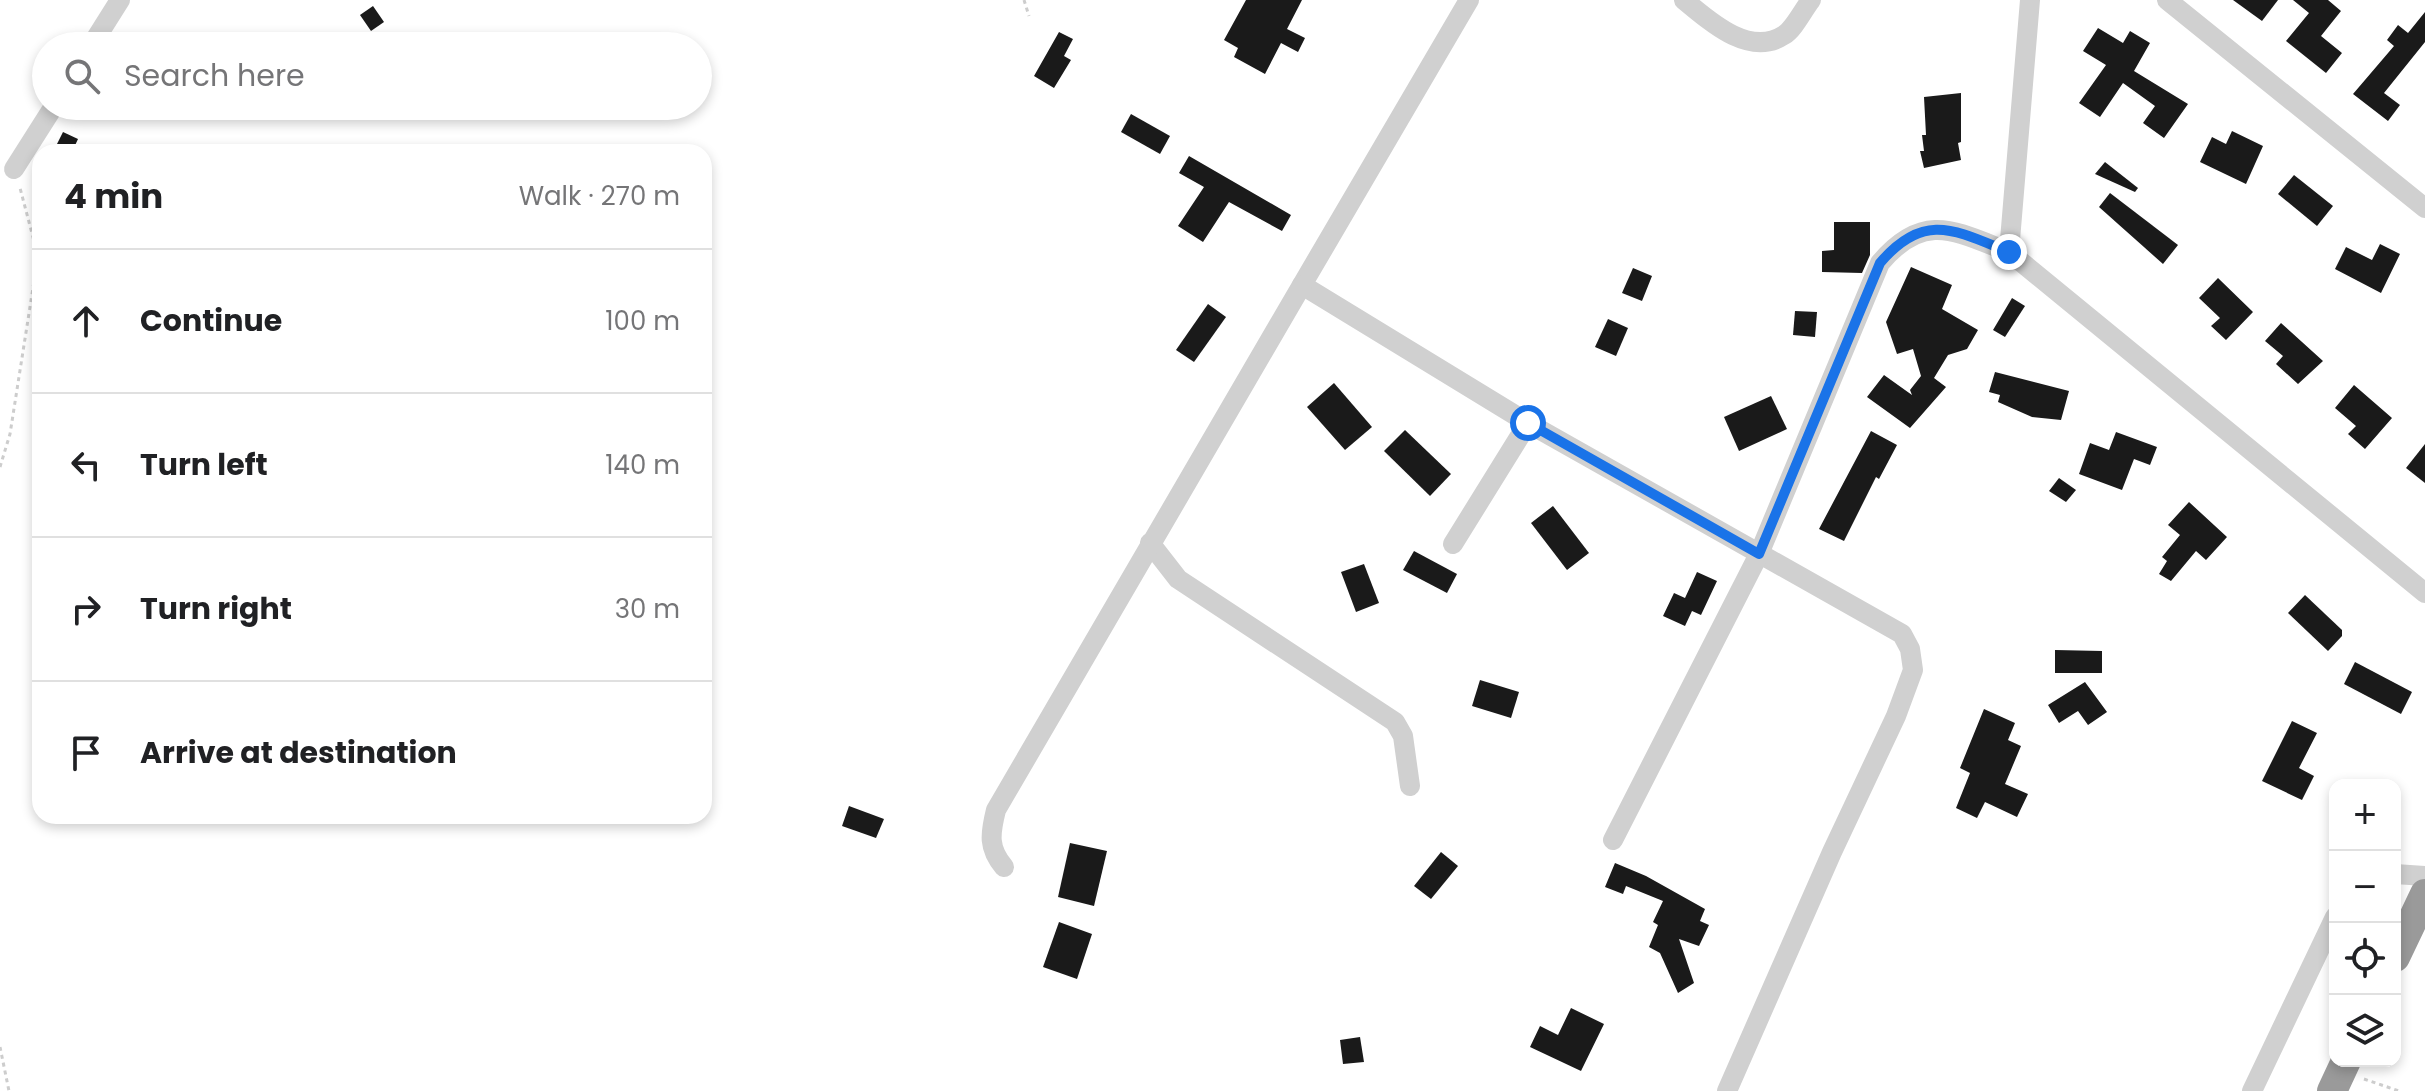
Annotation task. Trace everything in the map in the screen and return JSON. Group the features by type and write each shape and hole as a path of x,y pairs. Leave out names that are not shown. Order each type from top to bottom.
{"highway":[{"path":"2401,944 2425,894"}],"street":[{"path":"100,32 120,0"},
{"path":"1004,867 992,852 990,831 996,810 1469,0"},
{"path":"1684,0 1724,33 1765,41 1785,35 1811,0"},
{"path":"2009,252 2030,0"},
{"path":"2167,0 2425,208"},
{"path":"14,169 45,120"},
{"path":"1613,840 1759,554 1880,263 1894,246 1928,228 1953,230 2009,252 2425,593"},
{"path":"1302,285 1528,423 1902,634 1910,649 1913,670 1896,716 1832,852 1727,1091"},
{"path":"1453,544 1528,423"},
{"path":"1150,543 1188,586 1385,712 1403,736 1410,786"},
{"path":"2401,874 2425,876"},
{"path":"2252,1091 2332,923"}],"path":[{"path":"1024,0 1029,16"},
{"path":"14,169 32,234"},
{"path":"0,467 10,434 32,294"},
{"path":"0,1047 9,1091"},
{"path":"2340,1074 2399,1091"}],"building":[{"path":"1246,0 1302,0 1287,29 1305,38 1298,52 1281,43 1265,74 1234,57 1238,48 1224,40"},
{"path":"2233,0 2278,0 2262,21"},
{"path":"2293,0 2328,0 2341,11 2321,36 2342,53 2326,73 2286,41 2309,13"},
{"path":"373,6 384,22 371,31 360,15"},
{"path":"2425,12 2425,42 2384,93 2400,105 2388,121 2353,94 2394,46 2387,40 2398,25 2408,33"},
{"path":"2098,28 2123,43 2130,31 2150,43 2134,71 2188,104 2164,138 2143,123 2155,106 2123,83 2100,117 2079,103 2106,65 2083,51"},
{"path":"1059,32 1073,39 1064,56 1071,60 1054,88 1034,76"},
{"path":"1961,93 1961,142 1958,143 1961,160 1924,168 1920,151 1924,151 1922,135 1926,135 1924,97"},
{"path":"1131,114 1170,136 1160,154 1121,132"},
{"path":"2232,131 2263,146 2246,184 2200,162 2212,137 2226,144"},
{"path":"63,132 78,139 76,144 57,144"},
{"path":"1189,156 1291,215 1282,231 1229,202 1203,242 1178,226 1204,187 1179,173"},
{"path":"2105,162 2138,188 2135,192 2095,174"},
{"path":"2294,175 2333,206 2317,226 2278,194"},
{"path":"2110,193 2178,245 2163,264 2099,207"},
{"path":"1834,222 1870,222 1870,255 1862,273 1822,272 1822,251 1834,250"},
{"path":"2380,244 2400,254 2381,293 2335,269 2346,247 2372,260"},
{"path":"1911,267 1952,285 1942,309 1978,330 1967,349 1948,355 1934,378 1946,387 1910,428 1867,397 1884,375 1912,395 1910,390 1921,376 1913,349 1897,354 1886,322"},
{"path":"1633,268 1652,276 1642,301 1622,293"},
{"path":"2218,278 2253,312 2226,340 2211,326 2220,318 2199,298"},
{"path":"2012,298 2025,306 2005,337 1993,330"},
{"path":"1208,304 1226,317 1194,362 1176,350"},
{"path":"1795,311 1817,312 1815,337 1793,335"},
{"path":"1608,319 1628,328 1616,356 1595,347"},
{"path":"2281,323 2323,361 2298,384 2276,364 2283,356 2265,341"},
{"path":"1995,372 2069,391 2061,420 2032,417 1998,402 2000,395 1989,392"},
{"path":"1334,383 1372,427 1345,450 1307,407"},
{"path":"2354,385 2392,418 2365,449 2348,434 2356,426 2335,408"},
{"path":"1771,396 1787,429 1739,451 1724,417"},
{"path":"1405,430 1451,474 1430,496 1384,451"},
{"path":"1871,431 1897,445 1879,479 1876,477 1844,541 1819,529"},
{"path":"2116,432 2157,447 2150,465 2134,459 2122,490 2079,474 2090,443 2109,450"},
{"path":"2425,444 2425,483 2406,468"},
{"path":"2059,478 2076,490 2066,502 2049,491"},
{"path":"2189,502 2227,537 2206,560 2196,551 2171,581 2159,574 2167,561 2162,557 2180,535 2168,525"},
{"path":"1553,506 1589,553 1567,570 1531,523"},
{"path":"1414,551 1457,574 1447,593 1403,570"},
{"path":"1364,564 1379,603 1356,612 1341,572"},
{"path":"1697,572 1717,581 1701,615 1692,611 1685,626 1663,616 1674,593 1685,598"},
{"path":"2305,595 2342,630 2342,636 2328,651 2288,613"},
{"path":"2055,650 2102,651 2102,673 2055,673"},
{"path":"2355,662 2412,692 2401,714 2344,684"},
{"path":"1480,680 1519,692 1511,718 1472,706"},
{"path":"2085,682 2107,712 2088,725 2078,711 2059,723 2048,705"},
{"path":"1984,709 2015,723 2008,740 2021,746 2005,784 2028,794 2017,817 1985,802 1977,818 1956,808 1970,773 1960,768"},
{"path":"2292,721 2317,733 2299,768 2314,776 2302,800 2262,781"},
{"path":"849,806 884,819 876,838 842,826"},
{"path":"1070,843 1107,851 1094,906 1058,897"},
{"path":"1441,852 1458,866 1431,899 1414,886"},
{"path":"1615,863 1646,876 1705,909 1700,921 1709,925 1699,946 1679,939 1694,983 1678,993 1660,953 1649,947 1658,925 1653,922 1663,901 1626,886 1623,894 1605,887"},
{"path":"1059,922 1092,934 1077,979 1043,967"},
{"path":"1571,1008 1604,1024 1581,1071 1530,1047 1540,1026 1558,1035"},
{"path":"1360,1037 1364,1062 1343,1064 1340,1040"}],"route":[{"path":"1528,423 1759,554 1880,263 1894,246 1928,228 1953,230 2009,252"}]}
